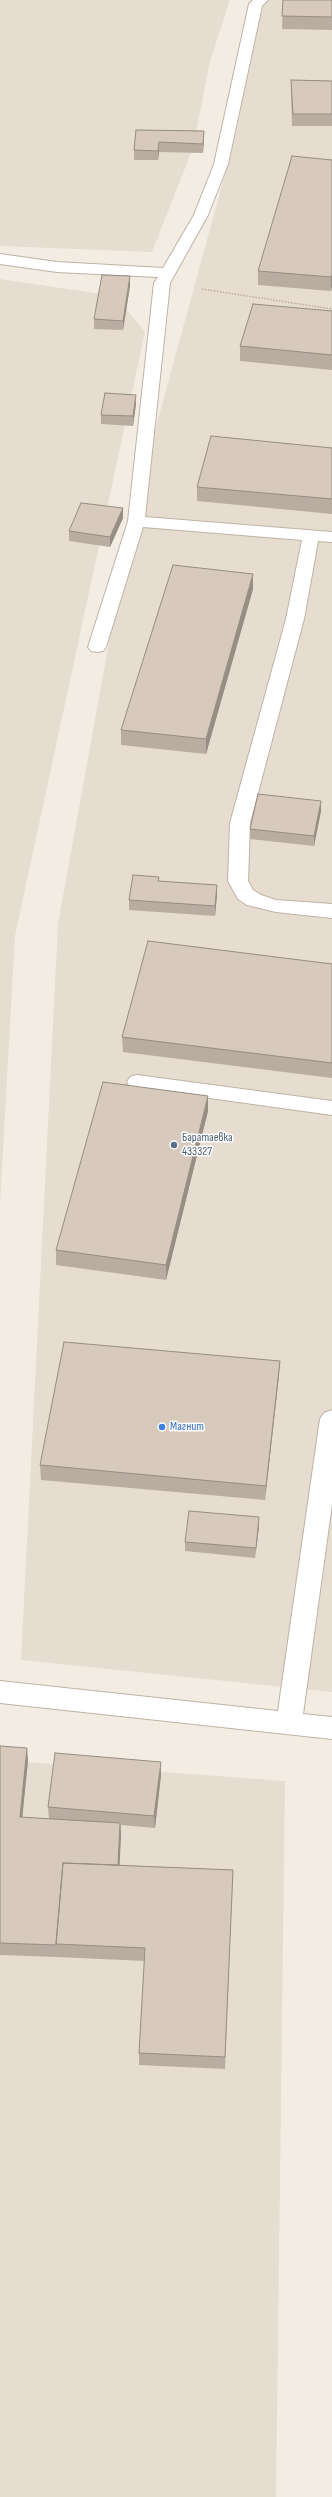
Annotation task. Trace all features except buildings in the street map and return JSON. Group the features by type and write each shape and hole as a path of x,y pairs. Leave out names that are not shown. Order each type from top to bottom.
{"street":[{"path":"97,647 136,521 164,278 201,215 221,164 256,4 261,0"},
{"path":"0,259 164,278"},
{"path":"136,521 332,537"},
{"path":"311,536 295,619 240,823 238,881 245,894 254,900 276,906 332,910"},
{"path":"137,1082 332,1108"},
{"path":"289,1725 332,1419"},
{"path":"0,1692 289,1725 332,1728"}],"path":[{"path":"164,278 332,309"}],"shaded area":[{"path":"0,0 230,0 210,61 193,148 152,252 0,246"},
{"path":"258,0 332,0 332,1692 21,1660 58,924 132,515 237,130"},
{"path":"0,279 115,296 145,332 15,936 0,1204"},
{"path":"0,1760 285,1781 276,2497 0,2497"}],"place":[{"name":"Баратаевка 433327","path":"174,1145"},
{"name":"Магнит","path":"162,1427"}]}
